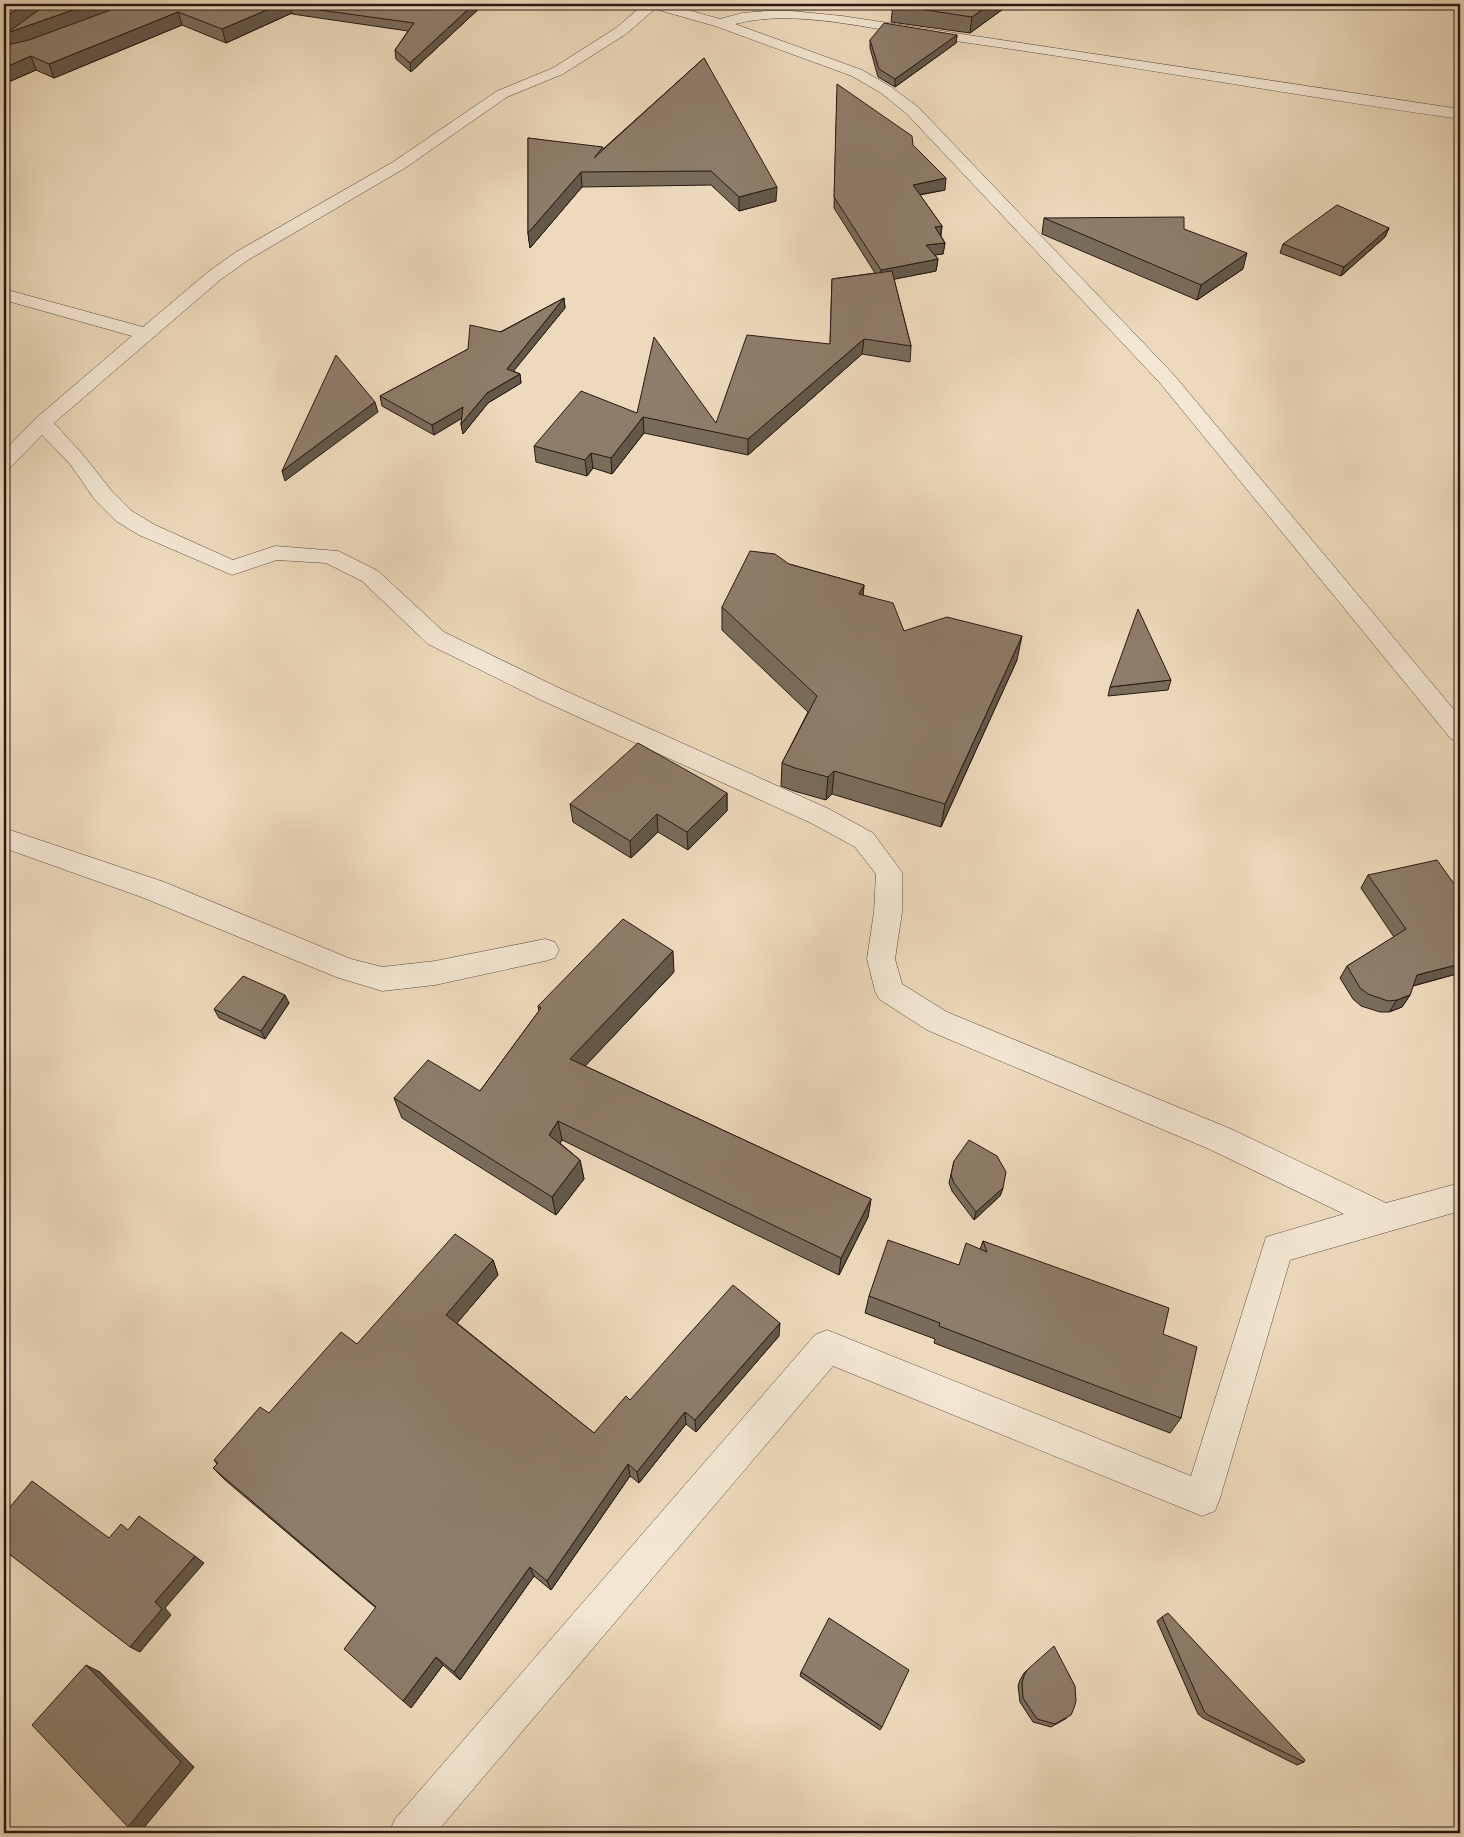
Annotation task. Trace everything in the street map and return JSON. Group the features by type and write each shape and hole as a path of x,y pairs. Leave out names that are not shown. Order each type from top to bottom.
{"street":[{"path":"4,44 60,4"},
{"path":"4,462 42,423 214,276 242,256 399,165 502,94 558,71 621,31 652,4 720,23 857,72 886,90 912,110 1167,379 1460,733"},
{"path":"720,23 753,15 804,16 1004,42 1357,100 1460,114"},
{"path":"4,55 20,51"},
{"path":"4,294 145,334"},
{"path":"42,423 77,460 103,496 118,511 147,530 232,568 275,553 330,556 370,576 436,638 550,694 820,816 864,840 889,872 888,912 881,959 889,991 937,1021 1220,1139 1384,1218"},
{"path":"4,838 154,890 346,969 382,979 435,973 545,950"},
{"path":"409,1833 827,1347 1202,1498 1277,1248 1460,1197"}],"building":[{"path":"4,4 25,4 4,18"},
{"path":"47,4 90,4 7,33"},
{"path":"127,4 281,4 222,29 178,12 49,64 31,56 4,68 4,46 29,40"},
{"path":"295,4 474,4 410,63 395,50 414,23 290,6"},
{"path":"894,4 990,4 972,17"},
{"path":"884,23 957,35 895,79 879,69 870,40"},
{"path":"704,58 777,187 739,197 711,171 581,172 528,233 528,138 603,147 594,158"},
{"path":"837,84 912,136 913,145 946,178 913,185 942,226 935,227 945,243 926,245 938,259 881,270 834,197"},
{"path":"1337,205 1389,228 1344,267 1283,244"},
{"path":"1184,217 1184,229 1247,253 1201,285 1044,218"},
{"path":"892,271 911,346 864,339 748,439 643,417 611,458 591,453 585,460 534,446 581,391 637,413 654,337 716,423 747,335 830,344 832,279"},
{"path":"564,298 507,369 520,374 487,393 461,424 463,407 432,425 380,396 468,349 470,325 501,332"},
{"path":"336,355 375,402 282,471"},
{"path":"750,551 775,554 789,564 864,585 859,594 893,603 904,631 947,617 1022,636 945,804 834,771 828,777 782,763 817,696 722,607"},
{"path":"1138,609 1171,680 1110,687"},
{"path":"638,743 727,793 687,832 657,814 630,841 570,804"},
{"path":"1437,860 1460,892 1460,964 1417,975 1410,995 1397,1000 1388,1001 1368,994 1360,988 1347,966 1406,929 1368,875"},
{"path":"623,919 673,951 570,1059 871,1199 841,1258 558,1121 549,1135 580,1160 552,1197 394,1098 428,1060 480,1091 541,1008 538,1006"},
{"path":"243,976 285,995 261,1031 214,1009"},
{"path":"969,1140 997,1156 1006,1172 1003,1188 976,1212 954,1183 951,1175 954,1161"},
{"path":"455,1234 493,1260 446,1315 594,1433 626,1396 630,1400 733,1285 780,1323 695,1420 685,1412 637,1472 628,1464 547,1581 530,1567 454,1672 436,1657 403,1701 344,1649 376,1607 213,1468 218,1463 214,1460 260,1407 269,1413 341,1332 357,1344"},
{"path":"888,1240 959,1265 966,1243 987,1252 983,1241 1169,1308 1163,1334 1197,1347 1181,1418 939,1326 940,1323 869,1296"},
{"path":"32,1481 109,1538 121,1524 128,1530 139,1516 195,1556 155,1602 162,1609 130,1647 4,1550 4,1514"},
{"path":"1168,1613 1305,1760 1304,1762 1208,1715 1204,1711 1162,1617"},
{"path":"829,1618 909,1670 882,1727 801,1672"},
{"path":"1054,1646 1075,1686 1076,1701 1071,1715 1055,1724 1037,1719 1023,1698 1022,1683 1027,1670"},
{"path":"86,1665 181,1762 128,1827 32,1725"}]}
